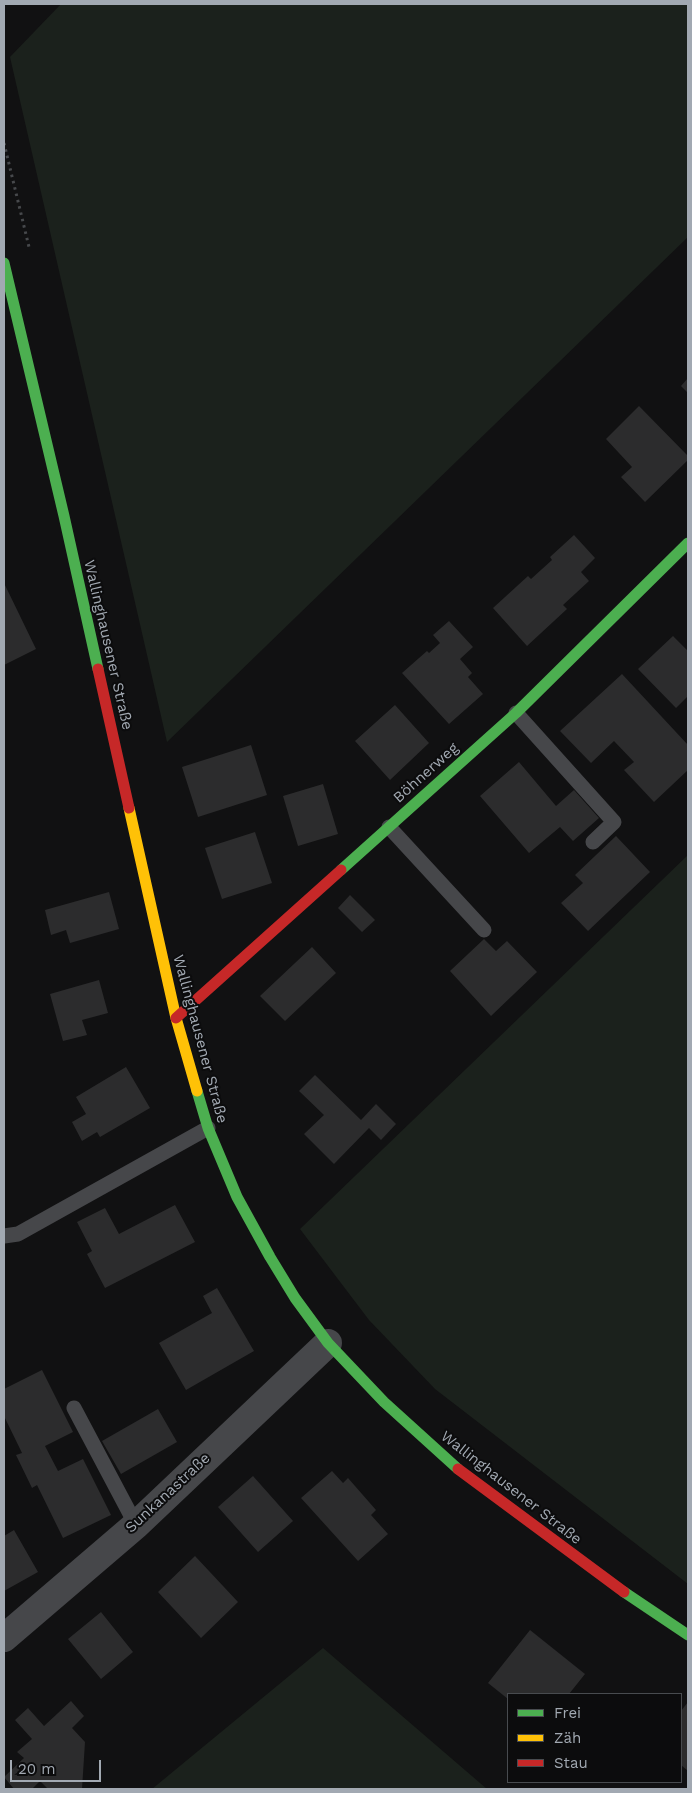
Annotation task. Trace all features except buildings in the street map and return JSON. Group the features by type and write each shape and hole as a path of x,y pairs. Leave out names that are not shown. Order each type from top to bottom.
{"street":[{"name":"Wallinghausener Straße","path":"4,263 64,516 176,1018 208,1128 237,1196 295,1298 328,1343 384,1402 464,1474 620,1590 688,1635"},
{"name":"Böhnerweg","path":"176,1018 516,713 688,543"},
{"name":"Sunkanastraße","path":"4,1638 136,1525 328,1343"}],"lane":[{"path":"516,713 614,822 593,842"},
{"path":"389,827 484,930"},
{"path":"4,1236 18,1234 208,1128"},
{"path":"74,1408 136,1525"}],"shaded area":[{"path":"61,4 688,4 688,237 167,742 10,57"},
{"path":"688,855 688,1584 435,1389 369,1320 300,1229"},
{"path":"323,1648 487,1789 152,1789"}],"traffic: fast":[{"path":"4,263 98,669"},
{"path":"341,870 516,713 688,543"},
{"path":"197,1091 208,1128 237,1197 295,1298 328,1343 384,1402 458,1469"},
{"path":"624,1592 688,1635"}],"traffic: slow":[{"path":"129,808 176,1018 197,1091"}],"traffic: jam":[{"path":"98,669 129,808"},
{"path":"176,1018 341,870"},
{"path":"458,1469 624,1592"}]}
